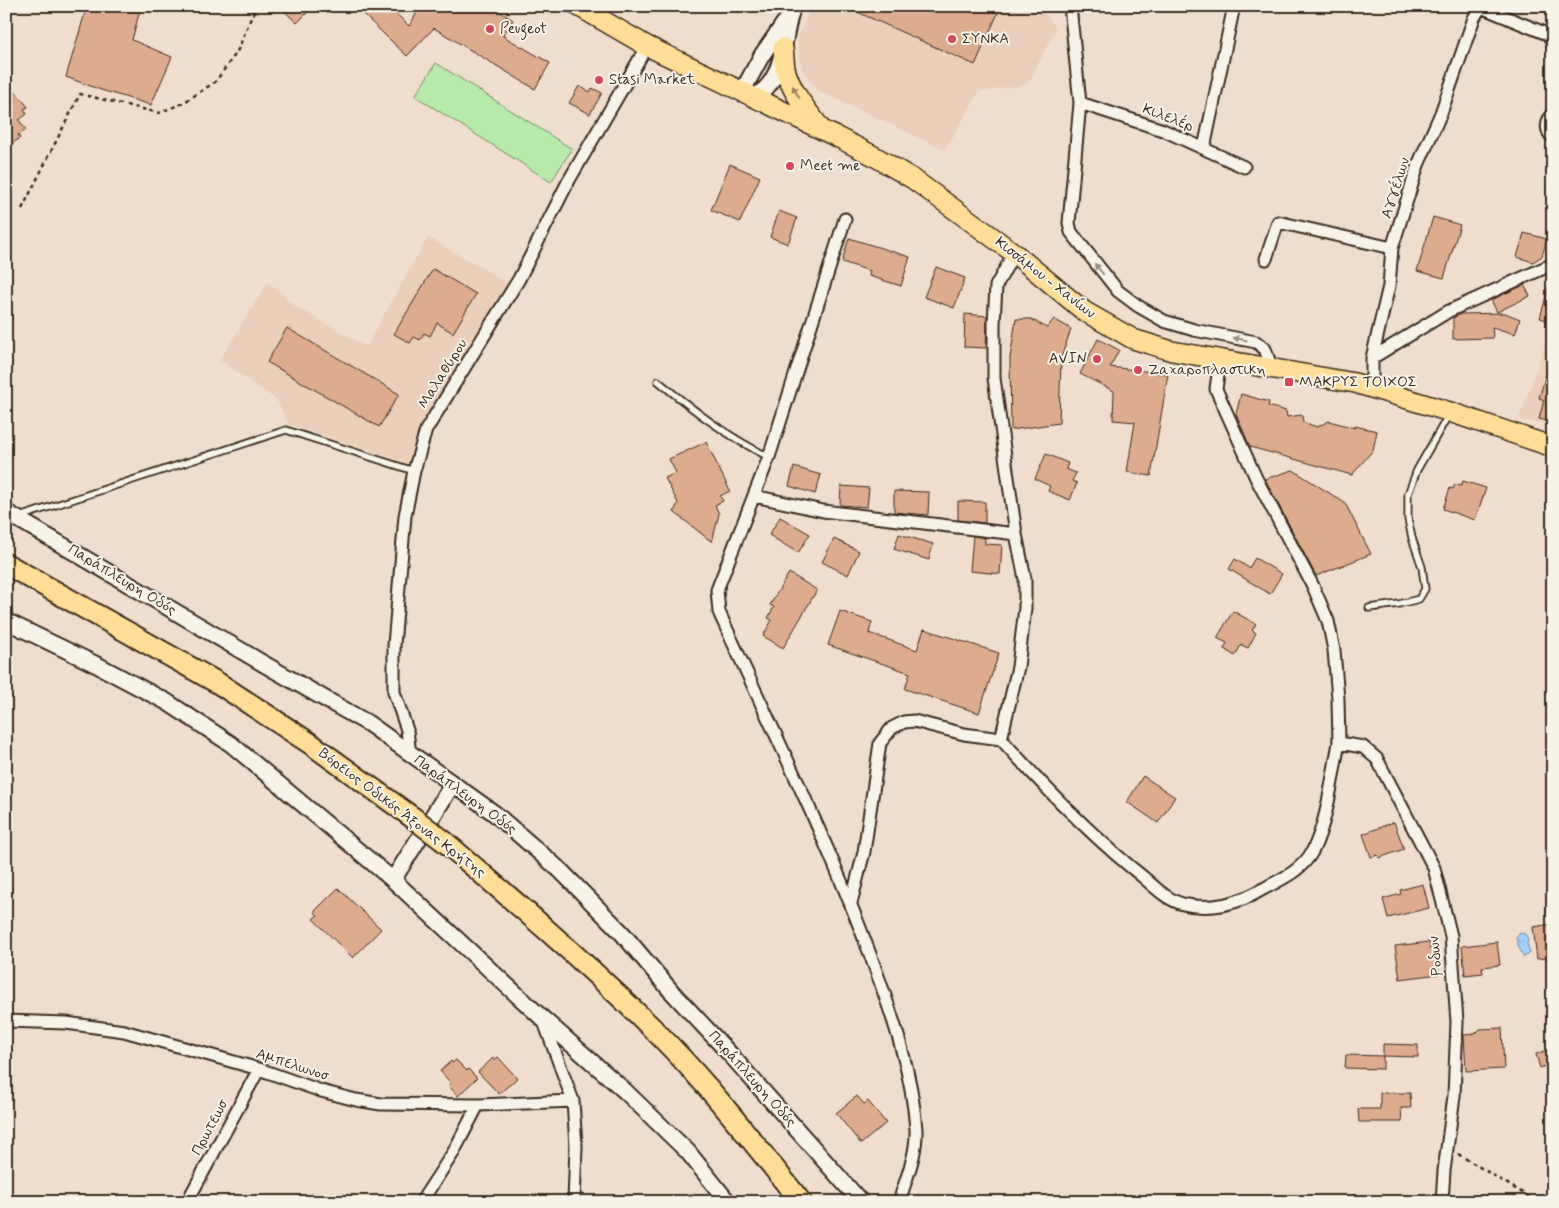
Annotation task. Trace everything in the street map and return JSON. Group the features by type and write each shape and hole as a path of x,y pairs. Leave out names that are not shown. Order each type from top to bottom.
{"highway":[{"name":"Βόρειος Οδικός Άξονας Κρήτης","path":"6,564 218,683 311,744 445,842 545,927 649,1024 718,1100 801,1202"}],"main road":[{"name":"Κισσάμου - Χανίων","path":"578,6 647,46 822,129 874,156 912,179 1014,253 1084,311 1133,339 1172,352 1372,387 1553,447"},
{"path":"776,46 792,85 804,106 822,129"}],"street":[{"path":"1070,6 1080,103 1069,223 1071,232 1118,291 1138,306 1164,321 1194,330 1256,342 1265,349 1272,369"},
{"path":"1204,148 1234,6"},
{"path":"1481,6 1546,34 1553,41"},
{"name":"Αγγέλων","path":"1372,387 1372,358 1389,286 1392,248 1418,165 1441,114 1474,18 1481,6"},
{"path":"748,95 766,88 773,78 776,46 790,13"},
{"name":"Μαλαθύρου","path":"410,755 407,730 394,692 394,645 405,516 414,471 426,430 519,279 568,182 647,46"},
{"path":"748,95 762,55 776,46"},
{"name":"Κιλελέρ","path":"1080,103 1162,130 1244,166"},
{"path":"1553,113 1548,124 1548,132 1553,137"},
{"path":"845,219 769,457 717,590 719,612 851,903 891,1014 909,1081 916,1130 912,1166 898,1202"},
{"path":"1266,259 1278,222 1392,248"},
{"path":"1001,739 1018,667 1025,608 1025,579 1016,534 994,378 996,286 1014,253"},
{"path":"1372,358 1449,311 1553,264"},
{"path":"851,903 864,852 880,743 892,728 904,722 914,721 964,734 1001,739 1044,786 1132,868 1172,900 1185,905 1212,907 1236,902 1258,893 1300,868 1312,851 1320,832 1342,743 1334,650 1328,621 1313,586 1256,478 1216,389 1220,360"},
{"path":"754,496 823,511 1016,534"},
{"name":"Παράπλευρη Οδός","path":"12,515 369,724 452,785 494,813 553,865 622,933 671,991 729,1053 861,1202"},
{"path":"6,620 100,666 167,702 231,744 393,880 542,1018 625,1091 688,1152 728,1202"},
{"name":"Ροδων","path":"1342,743 1363,747 1377,759 1434,868 1451,936 1457,1022 1454,1096 1442,1202"},
{"path":"393,880 452,785"},
{"path":"542,1018 573,1101 576,1146 574,1202"},
{"name":"Αμπελωνοσ","path":"6,1021 66,1023 124,1031 259,1069 321,1091 381,1104 478,1104 573,1101"},
{"name":"Πρωτεωσ","path":"187,1202 259,1069"},
{"path":"421,1202 453,1153 478,1104"}],"lane":[{"path":"658,381 700,415 744,445 769,457"},
{"path":"1369,608 1419,599 1425,589 1422,567 1408,519 1408,494 1416,470 1450,412"},
{"path":"12,515 286,430 414,471"}],"path":[{"path":"22,209 80,94 159,114 183,103 215,82 237,52 256,6"},
{"path":"1448,1148 1540,1202"}],"shaded area":[{"path":"812,6 1039,6 1056,28 1028,84 979,92 945,150 815,89 803,71 797,40"},
{"path":"428,237 511,285 413,465 288,424 277,400 220,360 268,282 294,305 366,347"},
{"path":"1546,342 1553,343 1553,426 1519,419"}],"green space":[{"path":"436,63 572,149 551,182 415,96"}],"water":[{"path":"1520,933 1525,934 1528,939 1527,944 1530,953 1524,957 1516,938"}],"building":[{"path":"87,6 141,6 132,40 172,57 151,105 66,77"},
{"path":"279,6 314,6 297,23"},
{"path":"370,6 388,6 409,26 421,6 491,6 513,20 503,36 550,63 535,89 434,28 407,56 363,14"},
{"name":"ΣΥΝΚΑ","path":"844,6 1001,6 975,65"},
{"path":"579,86 590,92 592,88 602,93 590,114 569,103"},
{"path":"16,92 28,107 24,109 27,114 19,120 26,130 18,135 20,138 6,148 6,99"},
{"path":"730,164 760,177 740,222 711,210"},
{"path":"779,211 797,218 788,244 770,237"},
{"path":"1433,217 1460,225 1444,278 1417,271"},
{"path":"1524,233 1547,239 1542,256 1533,262 1517,257"},
{"path":"849,238 910,257 901,286 869,276 870,271 842,262"},
{"path":"936,267 965,278 954,308 924,297"},
{"path":"433,269 476,294 453,333 437,323 430,336 424,333 420,340 414,337 410,343 394,334"},
{"path":"1524,285 1530,296 1497,312 1491,300"},
{"path":"1549,286 1553,286 1553,322 1540,318"},
{"path":"1505,313 1520,319 1515,334 1492,327 1493,338 1453,339 1453,318 1461,314"},
{"path":"965,314 987,316 986,348 964,347"},
{"path":"1016,319 1031,319 1047,328 1054,319 1071,329 1061,358 1059,423 1011,430 1010,358"},
{"path":"287,328 399,394 379,427 267,362"},
{"path":"1098,339 1119,350 1110,367 1168,374 1151,476 1127,472 1135,422 1113,420 1114,391 1080,374"},
{"path":"1550,361 1553,362 1553,422 1539,419 1544,400 1539,398"},
{"path":"1241,394 1269,402 1268,406 1286,411 1287,417 1302,415 1303,422 1317,427 1329,421 1355,428 1355,426 1377,431 1373,450 1352,475 1250,447 1236,414"},
{"path":"706,442 730,491 720,496 723,501 715,505 719,514 712,542 674,512 678,503 665,478 676,473 669,459"},
{"path":"1046,454 1068,463 1066,469 1076,473 1072,481 1077,483 1070,500 1048,491 1050,486 1035,479"},
{"path":"794,467 821,475 815,494 789,486"},
{"path":"1293,470 1345,503 1371,554 1316,576 1265,479"},
{"path":"1463,481 1486,488 1475,520 1443,509 1450,488 1453,489 1455,484 1461,486"},
{"path":"841,486 869,488 867,507 840,505"},
{"path":"894,491 929,492 928,515 894,512"},
{"path":"958,501 985,502 985,523 958,520"},
{"path":"780,517 810,534 798,553 769,535"},
{"path":"899,534 933,544 929,560 894,549"},
{"path":"973,536 985,538 985,544 1002,545 1000,574 970,571"},
{"path":"834,539 859,551 848,575 822,562"},
{"path":"1255,558 1282,574 1270,594 1229,569 1235,559 1249,568"},
{"path":"789,573 817,590 783,648 763,636 772,620 768,618 774,607 770,605"},
{"path":"840,611 872,622 869,633 917,650 924,629 999,653 979,713 905,689 910,673 828,645"},
{"path":"1233,611 1256,624 1252,630 1256,633 1248,648 1241,645 1235,656 1224,649 1227,643 1217,638"},
{"path":"1143,776 1175,797 1158,823 1127,802"},
{"path":"1394,822 1404,849 1379,858 1378,855 1371,857 1363,834"},
{"path":"1423,884 1429,908 1388,918 1383,899 1401,894 1400,890"},
{"path":"338,888 381,929 353,958 313,919 318,915 314,912"},
{"path":"1553,924 1553,957 1537,959 1533,927"},
{"path":"1429,942 1430,949 1435,948 1439,974 1400,979 1395,946"},
{"path":"1497,942 1500,965 1482,967 1483,973 1465,975 1462,946"},
{"path":"1502,1028 1504,1069 1466,1071 1464,1035 1475,1034 1480,1029"},
{"path":"1383,1044 1418,1045 1418,1057 1383,1056"},
{"path":"1553,1048 1553,1063 1540,1068 1536,1054"},
{"path":"1346,1055 1383,1056 1383,1069 1345,1068"},
{"path":"498,1057 517,1078 499,1094 478,1072 493,1058 494,1060"},
{"path":"456,1060 477,1078 458,1096 449,1086 451,1083 440,1071 451,1061 452,1063"},
{"path":"1380,1093 1410,1093 1411,1108 1401,1108 1402,1122 1359,1122 1358,1109 1380,1109"},
{"path":"857,1096 864,1104 868,1101 886,1123 861,1144 836,1113"}],"place":[{"name":"Peugeot","path":"490,29"},
{"name":"ΣΥΝΚΑ","path":"952,39"},
{"name":"Stasi Market","path":"599,80"},
{"name":"Meet me","path":"790,166"},
{"name":"AVIN","path":"1097,359"},
{"name":"Ζαχαροπλαστικη","path":"1138,370"},
{"name":"ΜΑΚΡΥΣ ΤΟΙΧΟΣ","path":"1289,382"}]}
